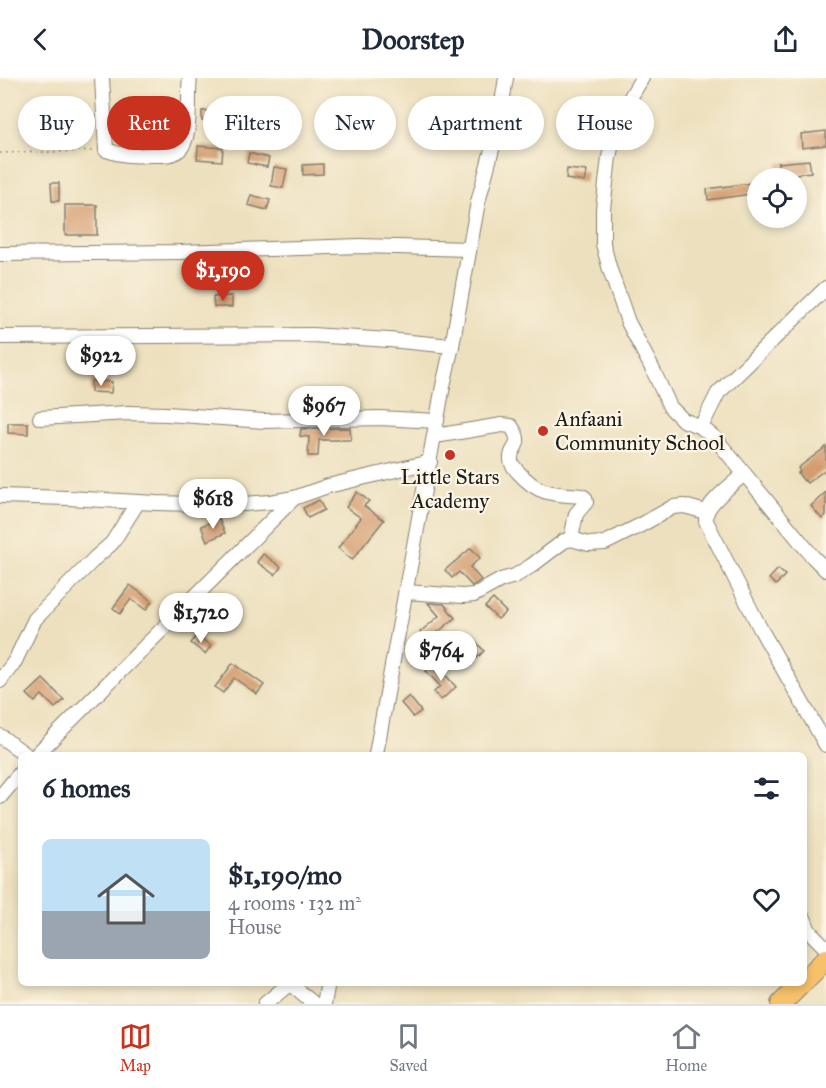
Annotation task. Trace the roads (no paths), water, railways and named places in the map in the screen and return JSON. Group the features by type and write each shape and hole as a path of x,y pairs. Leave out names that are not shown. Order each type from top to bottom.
{"highway":[{"path":"807,978 826,959"},
{"path":"781,1004 799,986"}],"street":[{"path":"102,78 106,150 125,156 169,154 178,151 184,144 187,134 190,78"},
{"path":"376,752 478,202 498,127 506,78"},
{"path":"642,78 616,126 609,157 603,209 603,244 628,322 670,407 684,420 701,427 715,438 826,570"},
{"path":"0,254 180,252 360,246 469,249"},
{"path":"701,427 718,393 826,288"},
{"path":"0,338 312,335 452,346"},
{"path":"40,418 128,413 264,421 379,418 437,421"},
{"path":"435,436 502,424 512,426 517,433 518,441 511,460 528,482 538,489 554,494 585,498 586,502 576,514 571,539"},
{"path":"0,496 231,505 270,502 294,498 328,486 430,462"},
{"path":"744,474 720,495 706,512 706,521 760,628 826,745"},
{"path":"39,752 294,498"},
{"path":"0,681 15,661 35,619 112,543 138,502"},
{"path":"406,592 474,595 501,580 515,576 564,541 571,539 589,544 605,543 673,507 684,506 706,512"},
{"path":"0,735 22,752"},
{"path":"0,797 18,776"},
{"path":"807,926 809,931 826,948"},
{"path":"265,1004 285,986"},
{"path":"292,986 314,1004"},
{"path":"324,1004 327,986"}],"place":[{"name":"Anfaani Community School","path":"543,431"},
{"name":"Little Stars Academy","path":"450,455"}]}
